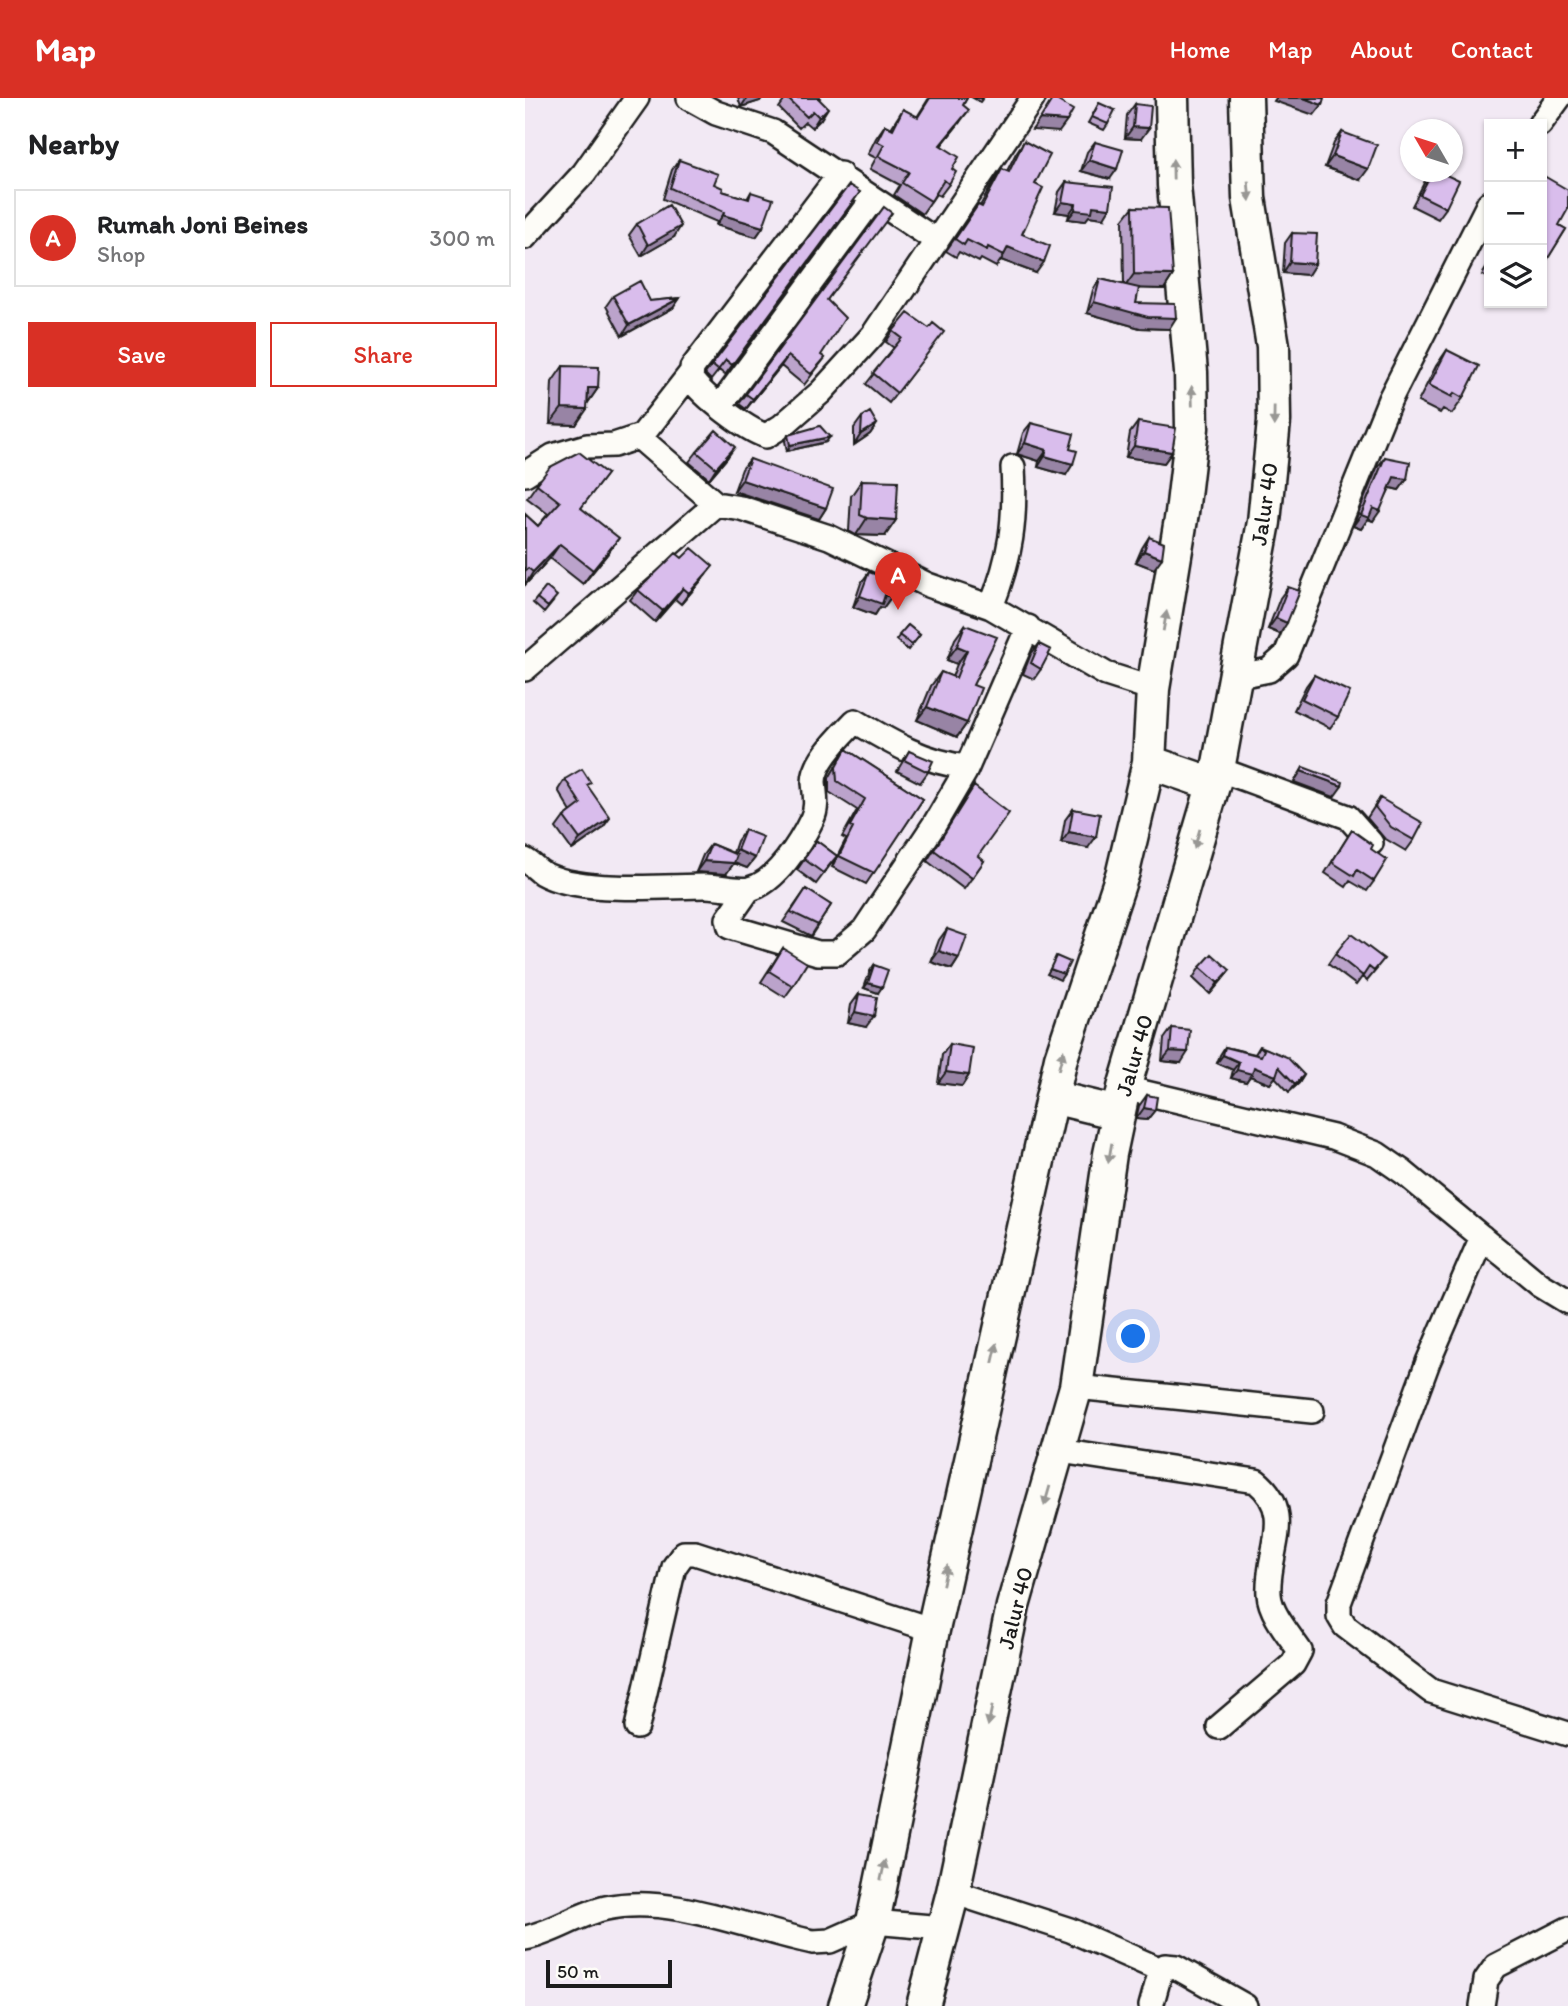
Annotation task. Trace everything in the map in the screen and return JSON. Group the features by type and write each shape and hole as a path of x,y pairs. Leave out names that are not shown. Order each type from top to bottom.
{"highway":[{"path":"845,2006 873,1922 933,1630 1061,1058 1123,872 1149,762 1153,689 1182,513 1192,428 1191,372 1174,185 1172,98"},
{"name":"Jalur 40","path":"923,2006 953,1892 1013,1606 1060,1451 1076,1387 1121,1100 1216,777 1264,522 1274,421 1273,346 1249,198 1246,98"},
{"path":"1149,762 1216,777"},
{"path":"1052,1097 1121,1100"}],"street":[{"path":"525,237 585,173 637,98"},
{"path":"689,98 716,113 773,132 840,174 937,241"},
{"path":"690,374 694,383 720,406 755,431 766,436 773,434 821,392 873,335 1033,98"},
{"path":"1544,119 1559,98"},
{"path":"525,474 549,458 587,446 614,445 641,436 690,374 697,358 840,174"},
{"path":"720,406 873,199"},
{"path":"1234,677 1269,670 1286,655 1390,399 1484,213"},
{"path":"641,436 643,444 716,504 741,508 829,537 928,585 991,607 1106,674 1153,689"},
{"path":"525,458 549,458"},
{"path":"991,607 1007,566 1013,539 1013,467"},
{"path":"525,669 716,504"},
{"path":"967,768 936,763 897,747 855,721 838,738 814,780 816,796 813,817 771,877 749,889 728,919 730,926 818,953 837,953 864,930 934,825 967,768 1028,627"},
{"path":"1216,777 1348,817 1371,843"},
{"path":"525,860 543,874 594,887 717,886 749,889"},
{"path":"1121,1100 1354,1143 1403,1172 1540,1285 1568,1302"},
{"path":"1482,1237 1428,1362 1339,1603 1339,1616 1345,1626 1431,1692 1568,1734"},
{"path":"1076,1387 1312,1411"},
{"path":"1060,1451 1256,1481 1269,1491 1279,1517 1269,1595 1300,1651 1293,1664 1219,1727"},
{"path":"637,1727 674,1566 684,1553 695,1553 933,1630"},
{"path":"953,1892 1070,1930 1161,1970"},
{"path":"525,1938 604,1908 640,1904 668,1906 813,1942 830,1941 873,1922 943,1928"},
{"path":"1482,2006 1486,1980 1496,1966 1564,1934"},
{"path":"1151,2006 1161,1970 1165,1966 1176,1967 1245,2006"}],"building":[{"path":"787,98 820,98 828,108 819,117 813,111 807,117"},
{"path":"930,98 967,98 963,105 969,110 940,145 959,157 952,169 956,172 949,184 944,180 931,201 902,183 909,172 878,156 884,145 877,141 885,125 893,129 903,109 918,117"},
{"path":"1053,98 1073,110 1067,121 1040,119"},
{"path":"1304,98 1324,98 1322,105"},
{"path":"1099,103 1115,110 1108,124 1092,117"},
{"path":"1135,104 1151,106 1149,128 1133,127"},
{"path":"1342,132 1377,145 1368,169 1333,156"},
{"path":"1024,141 1050,155 1035,184 1043,188 1022,234 1050,246 1044,262 1008,247 1004,255 967,240 964,245 955,239 978,205 982,207 1002,169 1009,172"},
{"path":"1095,142 1123,150 1117,169 1089,160"},
{"path":"679,160 718,174 714,184 723,188 722,191 749,199 751,192 773,199 763,227 723,215 724,212 670,188"},
{"path":"1547,178 1568,190 1568,209 1559,225 1566,229 1547,260"},
{"path":"1066,182 1113,187 1110,208 1093,206 1092,212 1075,210 1076,204 1062,202"},
{"path":"1427,182 1459,182 1446,208 1420,195"},
{"path":"849,185 860,192 732,365 726,360 718,370 712,365"},
{"path":"669,205 681,226 648,245 637,224"},
{"path":"884,207 892,213 827,300 845,318 821,355 825,358 811,374 788,356 753,399 746,394"},
{"path":"1133,207 1168,208 1173,275 1134,274"},
{"path":"1292,233 1317,234 1315,264 1290,262"},
{"path":"1100,279 1139,288 1136,303 1175,304 1176,318 1148,317 1094,302"},
{"path":"640,281 650,301 680,298 629,325 613,296"},
{"path":"908,313 929,328 933,323 944,332 897,393 873,373 902,338 893,331"},
{"path":"1447,350 1479,366 1463,398 1454,393 1452,397 1429,385"},
{"path":"563,366 599,367 598,388 588,388 587,409 562,408"},
{"path":"870,412 877,424 861,434 862,417"},
{"path":"1138,422 1176,428 1172,452 1134,446"},
{"path":"1031,423 1074,434 1070,449 1077,451 1073,464 1045,456 1047,450 1025,443"},
{"path":"820,426 830,437 790,445 788,435"},
{"path":"716,430 735,447 716,468 697,452"},
{"path":"579,452 607,474 581,508 619,538 593,570 560,544 533,572 528,568 525,571 525,514 538,526 560,502 537,484 550,467"},
{"path":"1385,457 1410,462 1407,479 1394,477 1380,511 1373,508 1369,518 1361,515"},
{"path":"750,459 833,489 826,508 742,480"},
{"path":"862,480 898,481 896,520 860,515"},
{"path":"1149,537 1164,543 1162,558 1144,551"},
{"path":"692,548 713,566 689,593 683,588 663,611 638,590 676,553 682,558"},
{"path":"869,572 896,582 891,597 885,595 882,604 860,596"},
{"path":"546,587 557,596 548,607 537,598"},
{"path":"1288,587 1300,591 1287,623 1276,618"},
{"path":"908,625 920,635 912,645 899,635"},
{"path":"965,625 997,637 973,685 981,688 967,723 927,707 941,672 956,678 967,650 957,646"},
{"path":"1039,644 1051,650 1041,669 1031,663"},
{"path":"1314,675 1350,692 1338,717 1302,699"},
{"path":"846,749 923,799 874,873 839,856 853,828 850,826 865,799 837,781 836,767"},
{"path":"909,751 933,761 928,772 904,760"},
{"path":"1303,767 1343,782 1342,786 1301,771"},
{"path":"582,769 591,783 587,785 610,818 580,839 564,817 581,804 565,779"},
{"path":"974,786 1009,813 978,856 984,861 972,878 934,850"},
{"path":"1380,798 1423,823 1414,840 1391,827 1375,807"},
{"path":"1073,809 1100,814 1096,837 1069,832"},
{"path":"745,830 763,837 755,858 737,850"},
{"path":"1352,830 1373,845 1371,849 1387,860 1374,881 1357,870 1354,876 1332,862"},
{"path":"817,841 837,856 823,873 804,859"},
{"path":"711,844 737,855 734,863 704,861"},
{"path":"806,889 831,905 818,925 791,912"},
{"path":"947,929 967,936 959,958 939,951"},
{"path":"1351,934 1384,959 1374,971 1369,967 1363,976 1335,954"},
{"path":"783,948 807,963 793,986 769,971"},
{"path":"1212,954 1230,970 1218,983 1200,967"},
{"path":"1056,956 1070,962 1064,974 1050,969"},
{"path":"874,965 888,970 882,987 868,983"},
{"path":"859,994 877,997 874,1016 855,1012"},
{"path":"1172,1028 1190,1030 1188,1052 1170,1051"},
{"path":"950,1044 973,1048 969,1075 946,1072"},
{"path":"1260,1046 1287,1057 1304,1075 1295,1084 1279,1067 1276,1076 1254,1067 1252,1074 1237,1070 1239,1062 1223,1055 1225,1047 1261,1056 1264,1050"},
{"path":"1147,1095 1157,1097 1155,1110 1144,1108"}],"place":[{"name":"Rumah Joni Beines","path":"898,610"}]}
